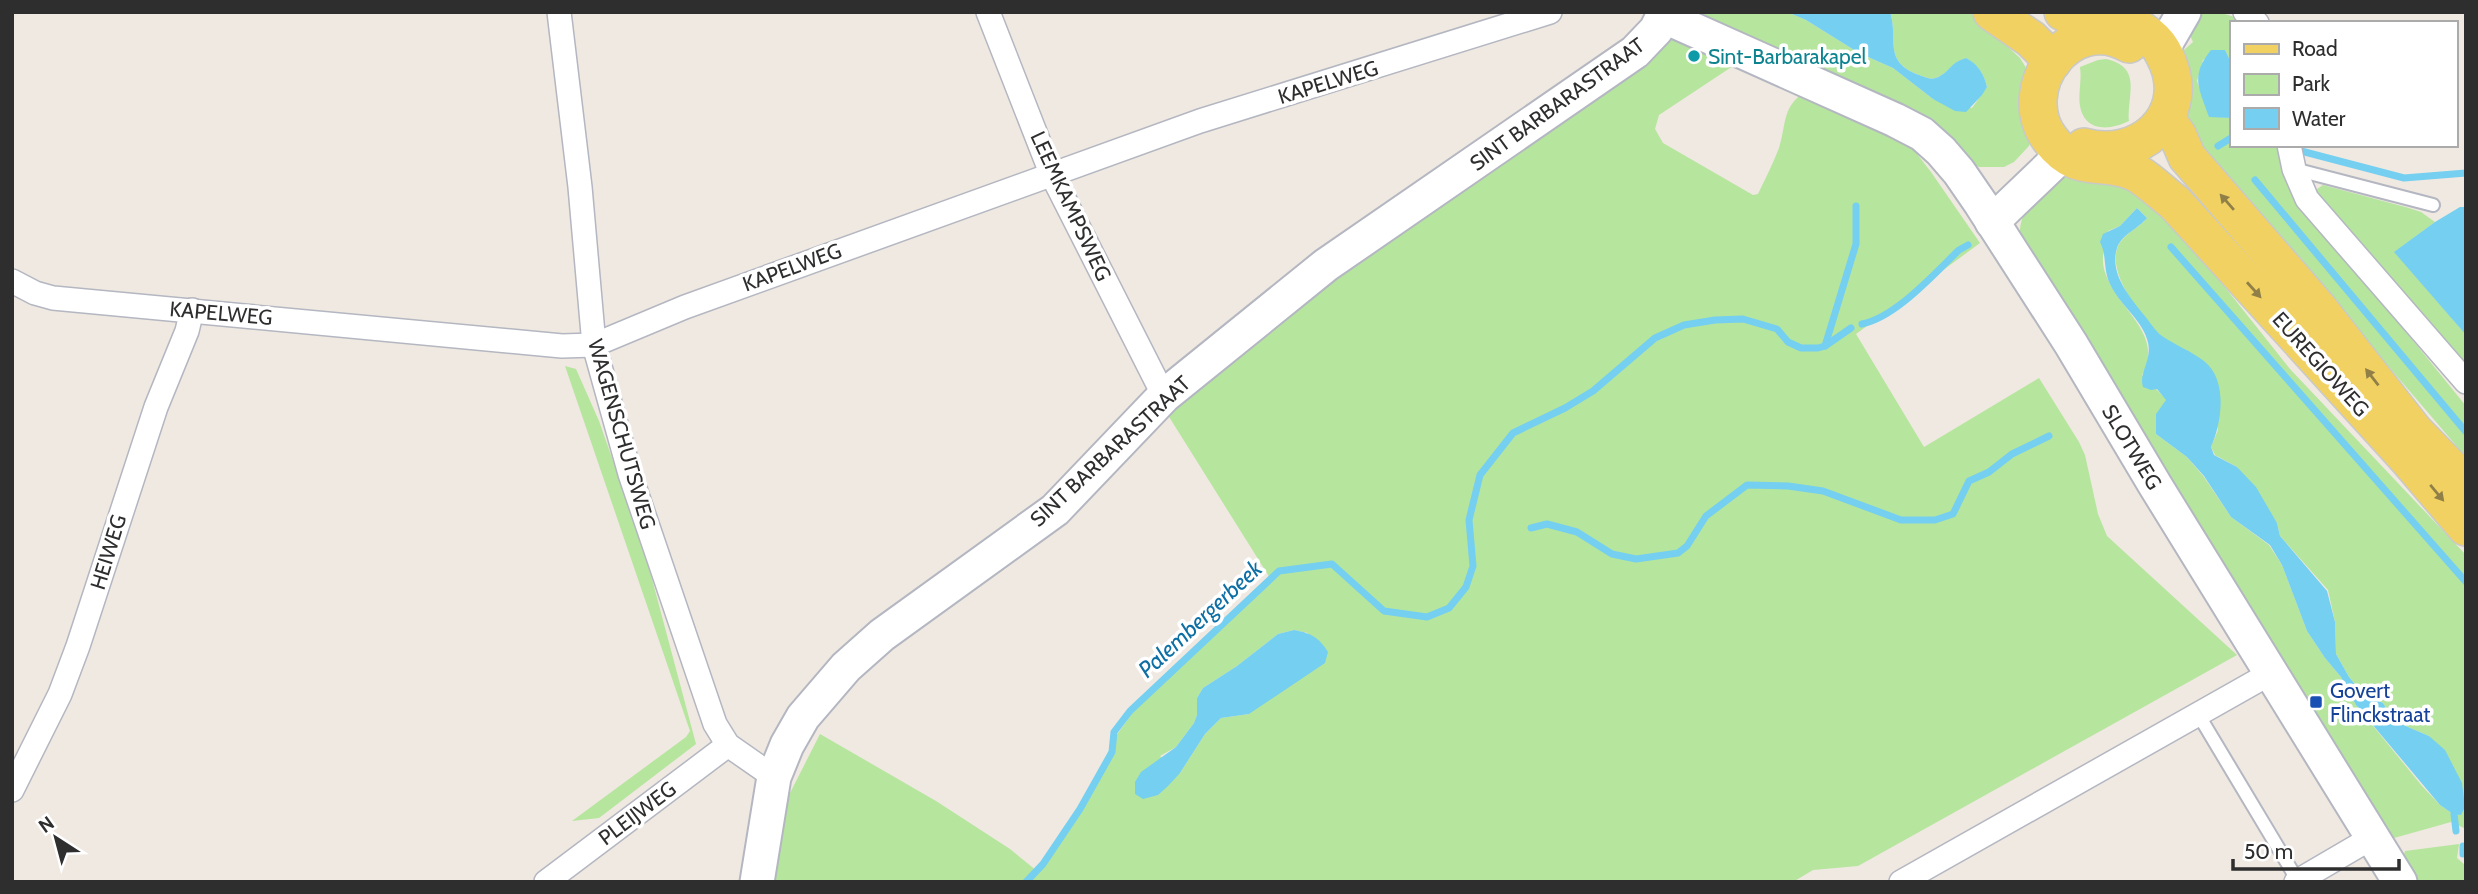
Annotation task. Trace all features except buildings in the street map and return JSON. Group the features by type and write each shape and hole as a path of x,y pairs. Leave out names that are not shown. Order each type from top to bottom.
{"main road":[{"path":"2040,12 2060,30 2064,42"},
{"path":"1995,15 2064,42"},
{"path":"2113,21 2128,24 2146,34 2144,57 2154,86 2143,141 2085,164 2043,126 2038,111 2038,93 2064,42 2113,21"},
{"name":"EUREGIOWEG","path":"2466,484 2414,431 2318,308 2187,157 2168,145 2143,141 2134,171 2175,203 2408,459 2466,527"}],"street":[{"name":"WAGENSCHUTSWEG","path":"559,12 580,187 594,345 631,474 715,724 728,745 774,777"},
{"name":"LEEMKAMPSWEG","path":"988,12 1051,173 1164,396"},
{"name":"KAPELWEG","path":"12,281 35,293 53,298 562,346 594,345 685,307 1200,121 1550,12"},
{"path":"2146,34 2184,12"},
{"name":"SLOTWEG","path":"1660,14 1922,134 1950,160 2071,344 2400,882"},
{"name":"SINT BARBARASTRAAT","path":"757,882 774,777 787,745 803,717 846,667 882,635 1055,510 1164,396 1326,265 1635,52 1656,30 1660,14"},
{"path":"1986,213 2063,145"},
{"path":"2289,147 2294,169 2306,199 2466,382"},
{"name":"HEIWEG","path":"12,790 60,695 156,407 187,331 191,310"},
{"path":"1901,882 2271,673"},
{"name":"PLEIJWEG","path":"546,882 728,745"},
{"path":"2297,881 2373,837"}],"lane":[{"path":"2294,169 2433,205"},
{"path":"2198,714 2297,881"}],"green space":[{"path":"1701,12 1787,12 1806,20 1859,53 1893,68 1933,99 1972,108 1987,87 1977,67 1966,58 1932,79 1908,69 1896,56 1890,12 1970,12 2020,58 2028,71 2033,135 2029,146 2014,162 2004,167 1979,167 1712,21"},
{"path":"2201,12 2224,14 2241,21 2230,21 2230,60 2225,50 2203,60 2197,81 2209,116 2230,118 2230,147 2280,147 2316,221 2466,406 2466,457 2186,130 2182,68 2184,50 2193,42 2189,33"},
{"path":"1647,26 1736,64 1659,115 1655,129 1663,143 1753,195 1758,194 1777,154 1791,105 1802,94 1910,145 1980,243 1856,334 1924,447 2039,378 2085,455 2098,514 2107,536 2237,655 1858,866 1813,870 1793,882 770,882 786,801 820,734 936,801 1010,849 1037,871 1056,848 1084,804 1116,736 1138,705 1270,578 1166,412 1273,322 1546,134 1594,95","holes":["1294,630 1308,633 1249,714 1221,718 1205,734 1180,773 1160,756 1176,747 1194,723 1197,698 1203,688 1278,634"]},
{"path":"2106,59 2118,63 2129,75 2129,121 2100,127 2087,121 2080,106 2080,67"},
{"path":"2071,175 2135,184 2197,252 2290,369 2466,555 2466,829 2451,822 2394,838 2150,460 2024,248 2020,231 2025,212 2046,189","holes":["2137,208 2147,218 2123,239 2117,249 2116,260 2122,283 2135,306 2158,333 2205,362 2218,430 2211,447 2215,455 2237,467 2277,523 2280,536 2328,590 2335,622 2336,654 2349,677 2362,693 2383,703 2394,721 2429,736 2453,814 2422,786 2356,705 2341,677 2307,631 2282,565 2269,545 2231,517 2187,457 2156,434 2167,400 2142,375 2148,360 2148,346 2136,321 2109,283 2103,260 2108,231 2120,226"]},
{"path":"2323,185 2409,208 2421,212 2435,222 2395,252 2466,335 2466,368 2314,191"},
{"path":"565,366 576,369 599,421 644,549 696,744 599,818 572,821 686,737 690,731"},
{"path":"2459,844 2457,858 2466,866 2466,882 2413,882 2403,858 2405,851"}],"water":[{"path":"1787,12 1890,12 1894,49 1900,63 1925,77 1934,78 1966,58 1980,70 1987,87 1966,112 1955,111 1933,99 1893,68 1859,53 1806,20"},
{"path":"2211,50 2225,50 2230,60 2230,118 2209,117 2198,82 2204,59"},
{"path":"2460,207 2466,207 2466,335 2394,252"},
{"path":"2137,208 2147,218 2123,239 2115,258 2122,284 2159,334 2199,357 2212,369 2220,390 2221,402 2218,426 2211,447 2214,455 2237,467 2256,487 2277,523 2280,536 2327,591 2335,622 2336,654 2349,677 2362,693 2383,703 2394,721 2429,736 2445,750 2462,783 2465,807 2461,815 2453,814 2440,805 2356,705 2341,677 2307,631 2282,565 2270,545 2231,517 2204,476 2187,457 2156,434 2156,414 2166,400 2157,389 2143,387 2149,353 2147,339 2110,284 2100,242 2103,234 2120,226"},
{"path":"1294,630 1318,639 1328,652 1325,663 1249,714 1221,718 1205,734 1180,773 1158,795 1143,799 1135,794 1135,782 1141,772 1176,747 1194,723 1197,698 1203,688 1278,634"}],"waterway":[{"name":"Palembergerbeek","path":"2218,146 2230,139"},
{"name":"Palembergerbeek","path":"2301,151 2404,178 2466,173"},
{"path":"2255,180 2466,432"},
{"path":"1825,346 1856,244 1856,206"},
{"name":"Palembergerbeek","path":"1862,324 1875,320 1901,304 1959,250 1968,245"},
{"path":"2171,247 2466,582"},
{"name":"Palembergerbeek","path":"1026,882 1043,864 1080,809 1112,752 1114,732 1130,711 1279,571 1332,564 1384,611 1427,617 1449,608 1466,587 1473,566 1469,520 1480,475 1513,433 1593,391 1655,338 1684,325 1743,319 1777,329 1788,342 1801,348 1825,346 1851,328"},
{"name":"Palembergerbeek","path":"1531,528 1547,524 1577,532 1612,554 1636,559 1678,553 1687,546 1706,516 1747,485 1788,486 1823,491 1901,520 1935,520 1953,514 1969,481 1989,472 2012,454 2049,436"},
{"path":"2454,814 2456,831"},
{"path":"2463,846 2463,854"}],"place":[{"name":"Sint-Barbarakapel","path":"1694,56"},
{"name":"Govert Flinckstraat","path":"2316,702"}]}
